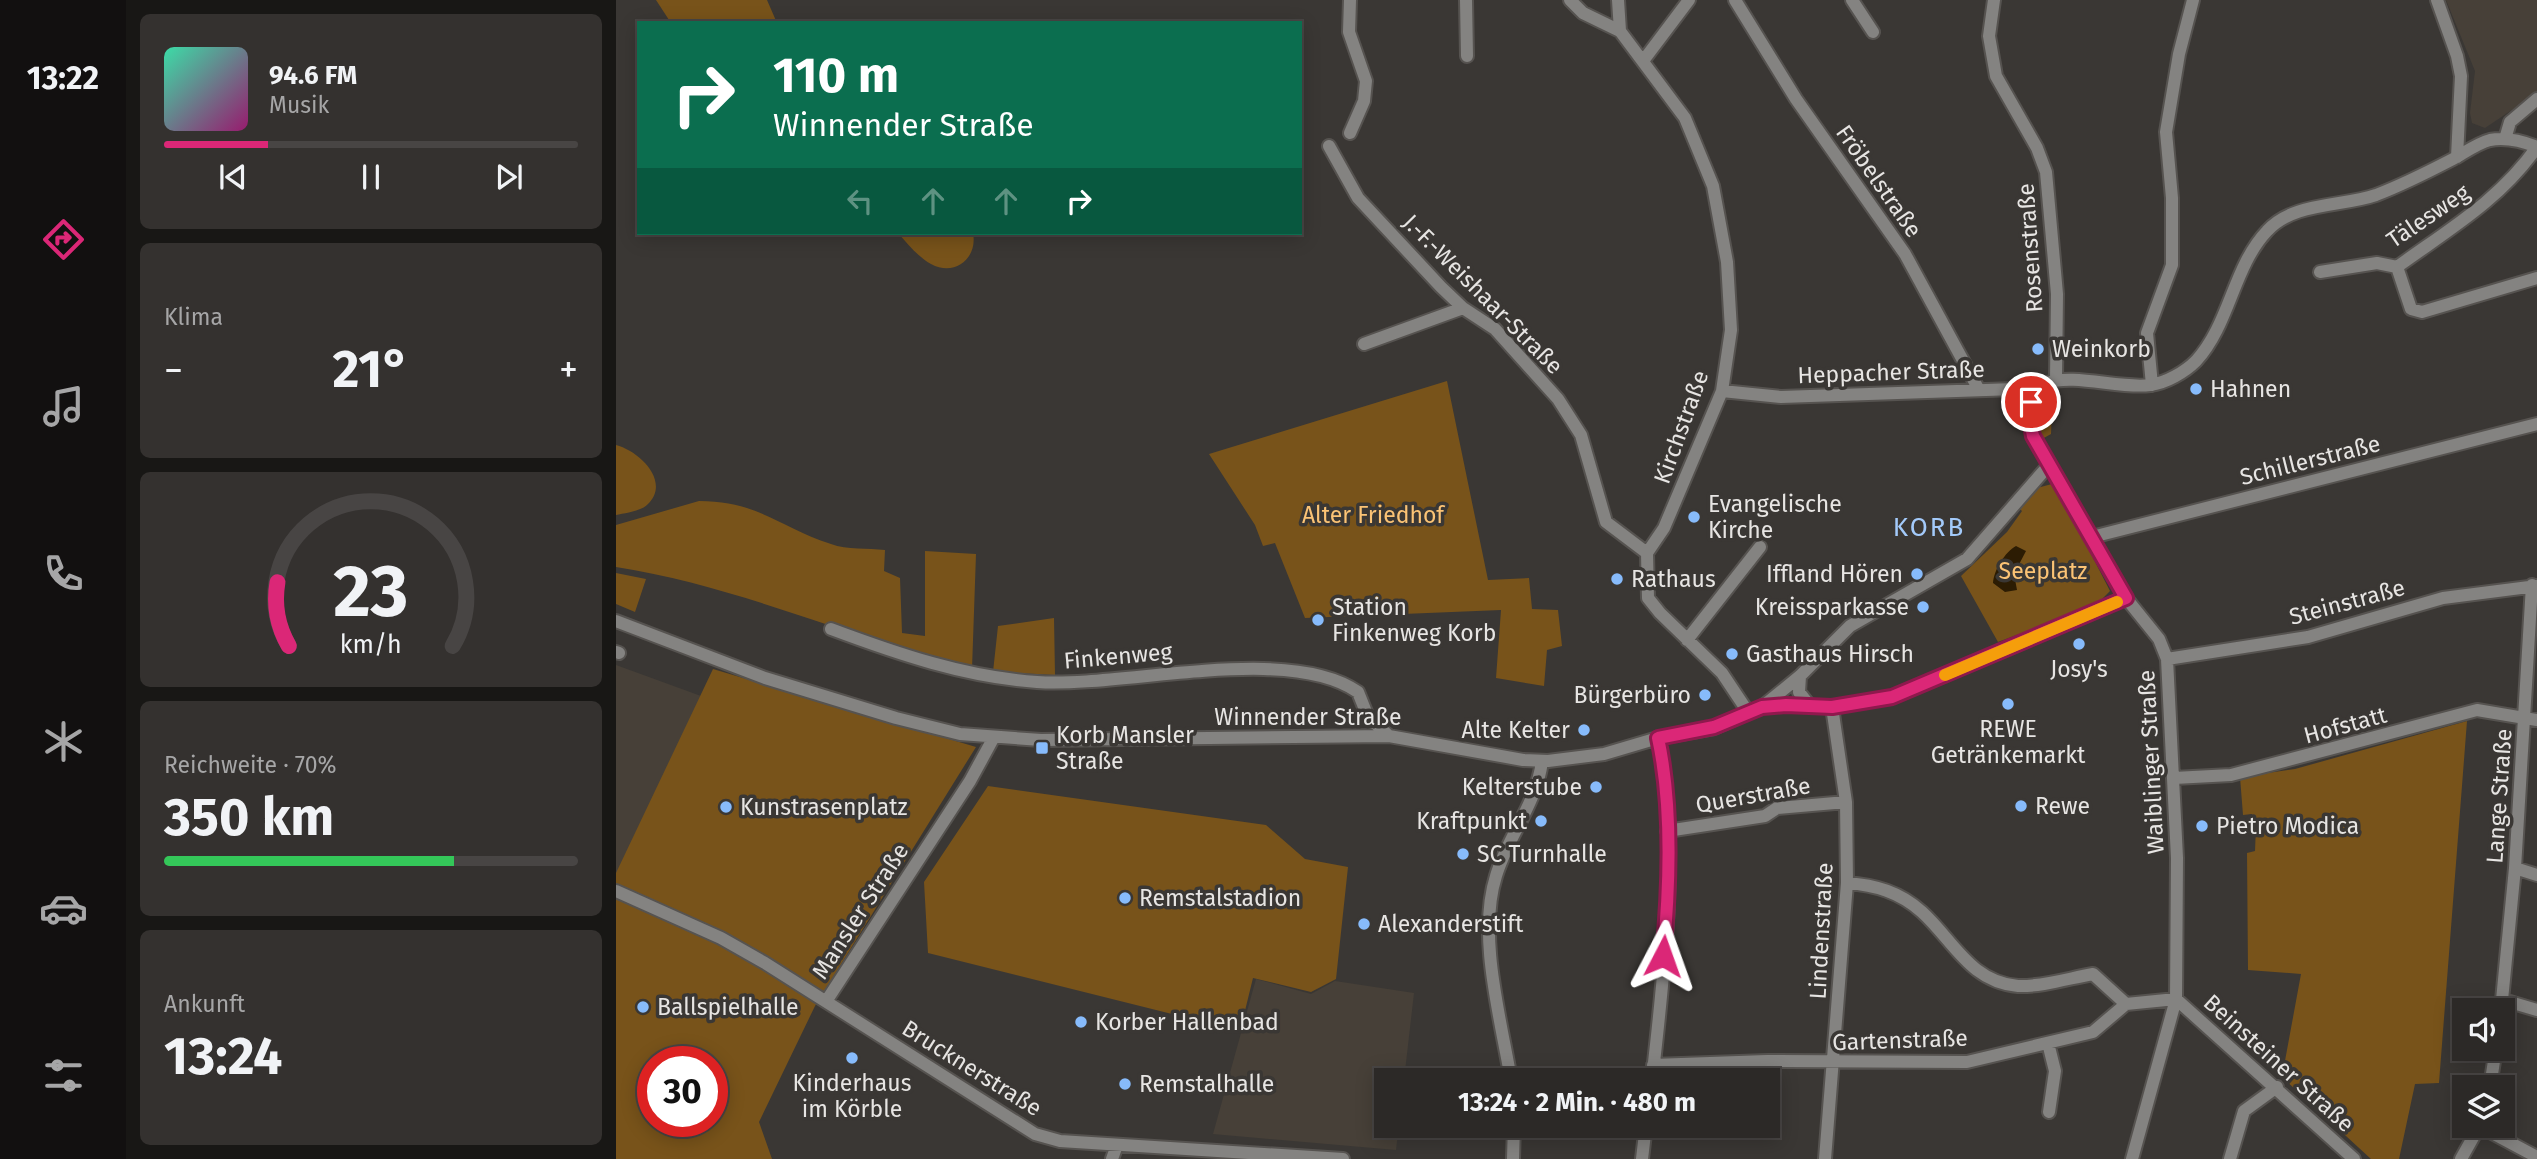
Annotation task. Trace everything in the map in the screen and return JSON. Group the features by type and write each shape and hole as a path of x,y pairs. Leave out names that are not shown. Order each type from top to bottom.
{"street":[{"path":"1350,0 1349,32 1366,81 1364,101 1350,133"},
{"path":"1466,0 1467,56"},
{"path":"1570,0 1583,13 1620,31 1618,0"},
{"path":"1643,61 1689,0"},
{"name":"Fröbelstraße","path":"1735,0 1796,99 1905,254 1979,390"},
{"path":"1852,0 1873,32"},
{"name":"Rosenstraße","path":"1994,0 1989,36 1996,76 2036,148 2046,172 2057,294 2056,379"},
{"path":"2152,385 2147,333 2172,265 2172,198 2166,132 2179,54 2193,0"},
{"path":"2437,0 2457,56 2460,76 2457,157"},
{"name":"Kirchstraße","path":"1620,31 1685,118 1713,186 1727,262 1730,317 1722,391 1664,528 1647,552"},
{"path":"2505,139 2510,122 2537,99"},
{"path":"2034,395 2045,383 2056,379 2152,385 2182,373 2197,360 2210,340 2255,247 2278,221 2292,214 2373,196 2488,140 2505,139 2537,147"},
{"name":"J.-F.-Weishaar-Straße","path":"1329,146 1358,198 1463,308 1495,329 1558,399 1581,435 1606,522 1647,552"},
{"name":"Tälesweg","path":"2320,272 2376,263 2397,267 2455,228 2502,190 2537,147"},
{"path":"2397,267 2411,309 2421,312 2537,278"},
{"path":"1364,344 1463,308"},
{"name":"Heppacher Straße","path":"1722,391 1781,397 2015,389 2034,395"},
{"name":"Waiblinger Straße","path":"2034,395 2028,410 2031,425 2049,465 2126,598 2159,639 2167,659 2178,885 2176,999 2132,1159"},
{"name":"Schillerstraße","path":"2092,537 2537,424"},
{"name":"Winnender Straße","path":"616,621 765,678 928,727 994,737 1054,740 1389,736 1542,761 1604,754 1658,738 1714,727 1762,707 1800,676 1850,626 1967,559 2049,465"},
{"path":"1687,639 1760,548"},
{"path":"1647,552 1648,598 1660,613 1723,673 1748,712"},
{"name":"Steinstraße","path":"2167,659 2308,637 2443,598 2534,586"},
{"name":"Lange Straße","path":"2503,998 2531,718 2534,586"},
{"path":"1762,707 1832,707 1892,697 2126,598"},
{"name":"Finkenweg","path":"831,629 907,657 974,674 1035,682 1108,682 1176,671 1264,671 1325,675 1358,692 1368,717 1389,736"},
{"path":"1800,676 1799,692 1809,705"},
{"name":"Lindenstraße","path":"1825,1159 1847,883 1846,802 1832,707"},
{"name":"Hofstatt","path":"2174,778 2231,775 2477,710 2531,718"},
{"name":"Mansler Straße","path":"827,1000 970,781 994,737"},
{"path":"1653,1068 1666,932 1667,831 1664,767 1658,738"},
{"path":"1509,1068 1489,939 1495,877 1540,783 1542,761"},
{"name":"Querstraße","path":"1667,831 1765,816 1777,808 1846,802"},
{"path":"2515,868 2537,875"},
{"path":"1847,883 1874,885 1921,911 1966,963 1988,979 2018,986 2093,974 2126,1004 2176,999"},
{"name":"Brucknerstraße","path":"616,891 721,938 827,1000 1035,1134 1060,1141 1343,1159"},
{"name":"Beinsteiner Straße","path":"2176,999 2354,1159"},
{"name":"Gartenstraße","path":"1653,1065 1767,1061 1834,1064 1967,1062 2093,1032 2126,1004"},
{"path":"2515,1007 2537,1010"},
{"path":"2048,1043 2055,1071 2049,1112"},
{"path":"2230,1159 2244,1111 2277,1087"},
{"path":"1513,1159 1514,1138"},
{"path":"1642,1159 1644,1138"},
{"path":"2461,1159 2473,1138"},
{"path":"2502,1138 2537,1157"},
{"path":"1112,1159 1117,1145"}],"shaded area":[{"path":"2446,0 2537,0 2537,93 2485,128 2472,123 2470,113 2475,71"},
{"path":"2016,546 2026,551 2014,574 2017,590 2005,592 1993,583 1994,578 2004,557"},
{"path":"616,665 701,696 617,873 616,873"},
{"path":"1256,979 1311,994 1335,981 1414,993 1405,1068 1374,1068 1374,1138 1397,1138 1396,1150 1213,1134"}],"green space":[{"path":"656,0 767,0 776,21 670,21"},
{"path":"900,235 973,235 974,242 968,257 963,263 948,268 931,264"},
{"name":"Alter Friedhof","path":"1447,381 1488,580 1529,578 1532,609 1558,610 1562,646 1547,650 1544,686 1496,678 1501,610 1305,618 1275,543 1263,546 1255,525 1209,454"},
{"path":"2048,387 2053,387 2051,434 2042,439 2034,413"},
{"path":"616,445 642,460 654,477 656,486 648,504 616,515"},
{"name":"Seeplatz","path":"2052,484 2058,489 2110,591 2096,605 1998,642 1961,576 2007,532 2022,511 2019,508 2037,488"},
{"path":"699,501 737,505 753,510 837,546 885,550 884,571 900,578 902,633 925,636 925,551 976,554 972,669 707,587 616,567 616,525"},
{"path":"616,573 646,579 635,612 616,604"},
{"path":"1054,618 1055,675 993,672 998,626"},
{"path":"713,669 976,747 815,1006 759,1122 772,1159 616,1159 616,873"},
{"path":"2467,721 2439,1083 2415,1084 2399,1159 2371,1159 2282,1077 2301,974 2248,970 2247,853 2255,851 2256,826 2252,814 2243,815 2240,777 2295,769"},
{"path":"988,786 1266,825 1305,859 1348,867 1336,979 1311,992 1253,978 1240,1031 928,953 924,882"}],"slow traffic":[{"path":"1945,675 2117,602"}],"place":[{"name":"Weinkorb","path":"2038,349"},
{"name":"Hahnen","path":"2196,389"},
{"name":"Evangelische Kirche","path":"1694,517"},
{"name":"Iffland Hören","path":"1917,574"},
{"name":"Rathaus","path":"1617,579"},
{"name":"Kreissparkasse","path":"1923,607"},
{"name":"Station Finkenweg Korb","path":"1318,620"},
{"name":"Josy's","path":"2079,644"},
{"name":"Gasthaus Hirsch","path":"1732,654"},
{"name":"Bürgerbüro","path":"1705,695"},
{"name":"REWE Getränkemarkt","path":"2008,704"},
{"name":"Alte Kelter","path":"1584,730"},
{"name":"Korb Mansler Straße","path":"1042,748"},
{"name":"Kelterstube","path":"1596,787"},
{"name":"Rewe","path":"2021,806"},
{"name":"Kunstrasenplatz","path":"726,807"},
{"name":"Kraftpunkt","path":"1541,821"},
{"name":"Pietro Modica","path":"2202,826"},
{"name":"SC Turnhalle","path":"1463,854"},
{"name":"Remstalstadion","path":"1125,898"},
{"name":"Alexanderstift","path":"1364,924"},
{"name":"Ballspielhalle","path":"643,1007"},
{"name":"Korber Hallenbad","path":"1081,1022"},
{"name":"Kinderhaus im Körble","path":"852,1058"},
{"name":"Remstalhalle","path":"1125,1084"}],"district":[{"name":"KORB","path":"1929,527"}],"route":[{"path":"1663,956 1666,932 1667,831 1664,767 1658,738 1714,727 1762,707 1832,707 1863,704 1892,697 2126,598 2062,482 2033,436 2028,410 2031,402"}]}
